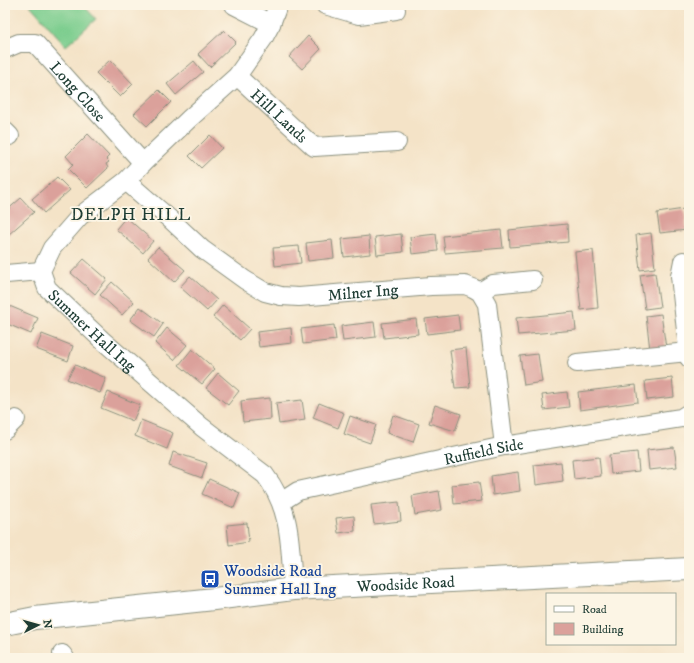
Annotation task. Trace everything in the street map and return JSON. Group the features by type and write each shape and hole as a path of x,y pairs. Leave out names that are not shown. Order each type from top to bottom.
{"main road":[{"name":"Woodside Road","path":"5,624 35,618 293,589 689,569"}],"street":[{"path":"234,5 271,24"},
{"name":"Summer Hall Ing","path":"278,5 271,24 263,39 237,76 143,163 126,181 80,216 52,248 41,271 47,288 102,340 202,427 265,475 281,502 286,518 289,535 293,589"},
{"path":"325,5 359,15 396,10"},
{"name":"Long Close","path":"5,49 19,43 35,42 143,163"},
{"name":"Hill Lands","path":"237,76 314,147 397,142"},
{"name":"Milner Ing","path":"126,181 202,249 245,280 265,292 282,296 299,297 431,286 464,285 480,292"},
{"path":"577,363 689,355 680,276 683,261"},
{"path":"5,273 41,271"},
{"path":"504,446 488,304 480,292 493,284 533,280"},
{"name":"Ruffield Side","path":"281,502 298,491 504,446 681,418 689,413"}],"green space":[{"path":"30,5 83,5 96,19 66,46"}],"building":[{"path":"224,30 236,42 210,67 198,54"},
{"path":"308,36 321,49 302,69 289,57"},
{"path":"110,60 133,84 120,97 96,73"},
{"path":"194,61 203,72 176,95 167,84"},
{"path":"159,90 171,102 147,126 134,114"},
{"path":"88,134 109,156 106,159 109,162 106,164 108,168 87,188 68,169 73,164 66,156"},
{"path":"210,135 222,148 201,168 189,156"},
{"path":"57,177 70,190 44,213 32,199"},
{"path":"21,198 34,212 8,235 5,232 5,212"},
{"path":"684,209 687,230 660,233 657,213"},
{"path":"126,217 153,241 143,253 116,229"},
{"path":"567,224 568,242 510,247 509,230"},
{"path":"501,230 503,248 445,253 443,236"},
{"path":"651,233 655,268 640,270 636,235"},
{"path":"401,234 403,252 377,255 375,237"},
{"path":"436,234 438,251 412,254 410,237"},
{"path":"369,236 370,254 344,257 342,239"},
{"path":"332,240 334,258 308,261 306,243"},
{"path":"299,246 301,263 275,266 273,248"},
{"path":"158,247 185,270 174,282 148,258"},
{"path":"593,250 598,308 581,310 575,252"},
{"path":"84,259 107,279 95,294 71,273"},
{"path":"655,273 660,307 645,309 640,275"},
{"path":"190,276 217,300 207,311 180,287"},
{"path":"112,282 134,302 122,315 100,295"},
{"path":"7,305 38,318 31,334 5,323 5,310"},
{"path":"223,305 250,329 240,340 213,317"},
{"path":"140,307 163,324 154,337 130,320"},
{"path":"574,312 576,330 518,335 516,318"},
{"path":"661,314 666,348 650,350 646,316"},
{"path":"458,315 460,330 427,334 425,319"},
{"path":"416,319 418,334 384,338 382,323"},
{"path":"374,322 376,337 343,341 341,326"},
{"path":"334,325 336,340 303,344 301,329"},
{"path":"167,328 187,345 174,360 155,343"},
{"path":"291,328 292,343 259,347 257,332"},
{"path":"42,334 73,346 68,361 36,349"},
{"path":"466,348 470,387 455,388 450,350"},
{"path":"192,349 215,369 202,384 179,365"},
{"path":"538,354 542,382 524,385 520,356"},
{"path":"75,365 106,378 100,393 67,379"},
{"path":"218,373 239,391 228,405 206,388"},
{"path":"672,378 674,397 647,400 645,381"},
{"path":"636,385 638,402 580,410 578,392"},
{"path":"108,392 140,405 133,421 101,408"},
{"path":"567,392 569,407 544,410 542,395"},
{"path":"270,398 271,419 243,422 241,401"},
{"path":"302,400 305,420 279,424 276,403"},
{"path":"319,403 344,413 338,428 313,418"},
{"path":"435,405 461,414 455,431 429,423"},
{"path":"393,415 419,424 413,442 387,433"},
{"path":"350,416 376,425 370,443 344,434"},
{"path":"141,420 173,433 167,449 135,436"},
{"path":"674,447 677,467 649,470 647,450"},
{"path":"173,452 207,463 202,478 169,466"},
{"path":"637,452 639,471 611,474 609,455"},
{"path":"599,457 601,476 574,479 572,460"},
{"path":"561,462 563,481 536,485 534,465"},
{"path":"518,472 520,491 493,495 491,476"},
{"path":"209,479 240,493 234,508 202,494"},
{"path":"479,482 482,501 454,504 452,485"},
{"path":"439,491 442,510 415,515 412,496"},
{"path":"399,502 401,521 374,524 371,505"},
{"path":"354,516 355,531 338,533 336,518"},
{"path":"247,523 249,542 229,545 227,525"}],"place":[{"name":"Woodside Road Summer Hall Ing","path":"210,579"}],"district":[{"name":"DELPH HILL","path":"131,214"}]}
